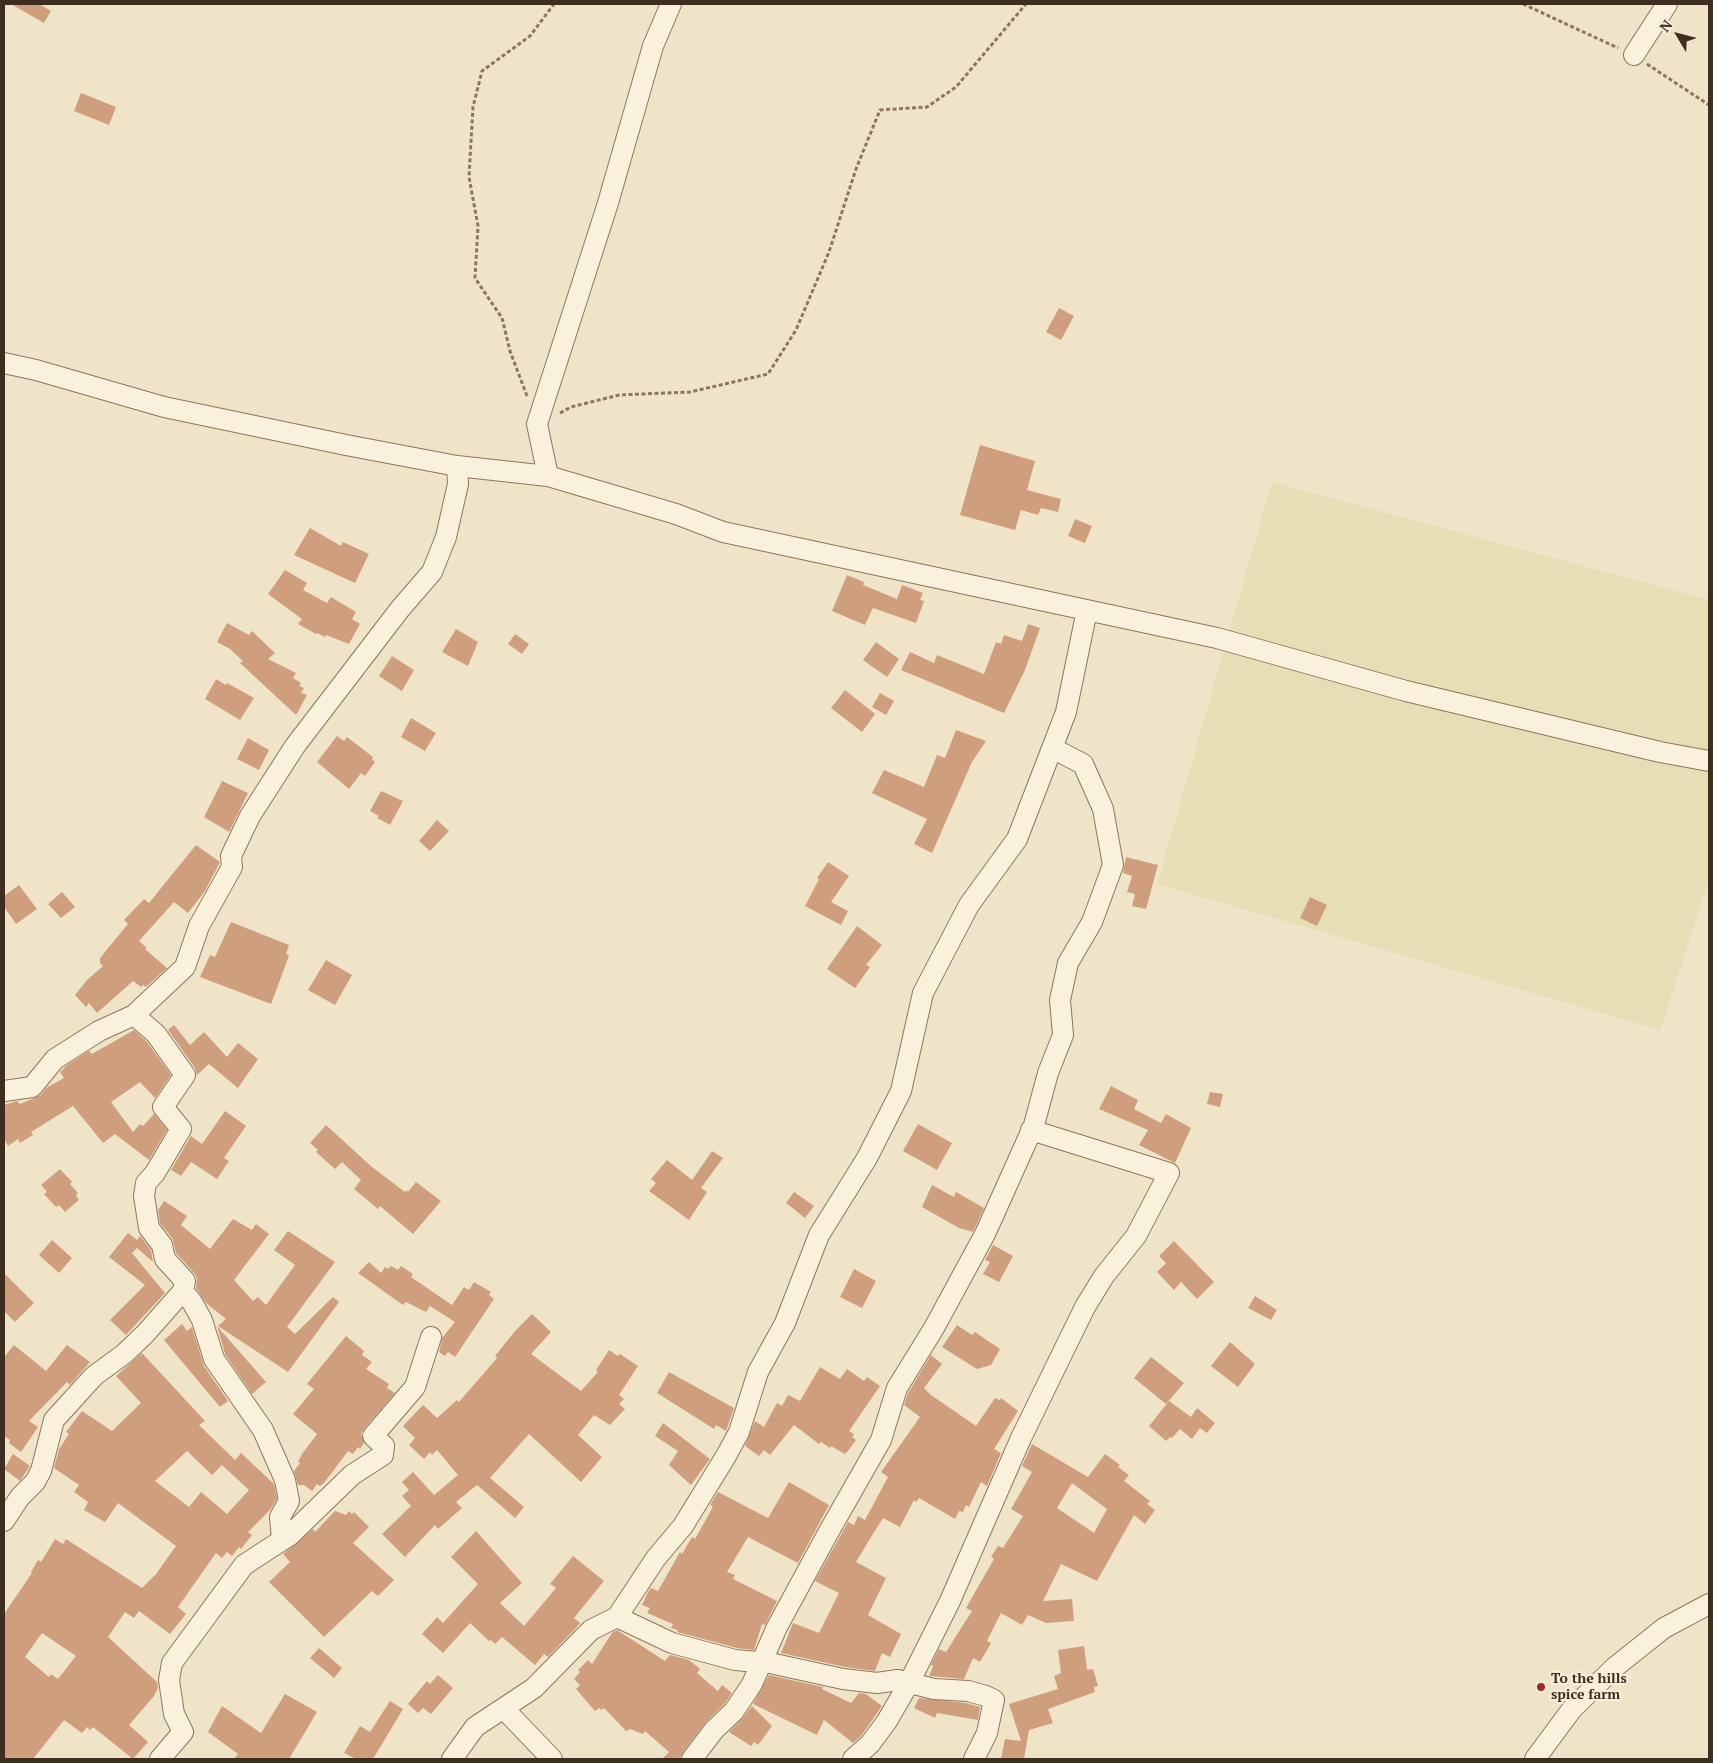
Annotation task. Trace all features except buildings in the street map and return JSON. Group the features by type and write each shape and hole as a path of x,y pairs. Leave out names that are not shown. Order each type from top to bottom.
{"street":[{"path":"548,476 538,424 608,203 654,46 671,4"},
{"path":"1634,55 1667,4"},
{"path":"4,363 36,370 164,407 457,466 548,476 676,514 723,532 1217,638 1406,691 1660,752 1709,760"},
{"path":"4,1091 32,1087 55,1059 99,1031 134,1015 185,967 199,926 232,867 231,856 250,816 295,746 400,609 432,572 446,537 458,484 457,466"},
{"path":"452,1759 475,1727 534,1688 591,1630 617,1617 656,1558 683,1526 734,1440 758,1372 785,1322 819,1234 867,1158 901,1090 923,993 969,905 1018,839 1066,712 1087,610"},
{"path":"692,1759 714,1730 734,1712 752,1684 777,1628 881,1440 897,1388 934,1328 985,1234 1031,1130 1048,1073 1063,1034 1060,1000 1068,963 1092,922 1113,865 1103,809 1082,764 1052,748"},
{"path":"4,1522 20,1497 38,1476 54,1420 94,1376 124,1354 145,1334 183,1291 186,1282 165,1258 162,1245 149,1228 144,1196 146,1183 155,1173 181,1129 163,1108 185,1075 156,1034 134,1015"},
{"path":"853,1759 870,1744 888,1721 950,1601 1022,1438 1085,1307 1104,1276 1136,1236 1169,1173 1031,1130"},
{"path":"183,1291 202,1320 214,1360 263,1430 285,1480 288,1501 280,1517 282,1540"},
{"path":"160,1759 183,1732 174,1714 169,1680 172,1663 244,1565 282,1540 352,1475 383,1455 384,1446 373,1436 415,1387 431,1337"},
{"path":"1535,1759 1572,1709 1614,1668 1664,1628 1709,1604"},
{"path":"617,1617 672,1643 734,1660 762,1662 843,1679 877,1683 898,1680 934,1689 968,1691 994,1700 987,1733 974,1759"},
{"path":"504,1709 552,1759"}],"path":[{"path":"527,397 510,351 502,318 475,278 478,226 468,177 473,107 482,71 530,36 554,4"},
{"path":"538,424 571,407 619,395 690,392 768,374 796,330 829,252 856,169 880,110 927,107 956,88 1026,4"}],"shaded area":[{"path":"1272,482 1709,600 1709,880 1660,1030 1157,884"}],"place":[{"name":"To the hills spice farm","path":"1541,1687"}]}
